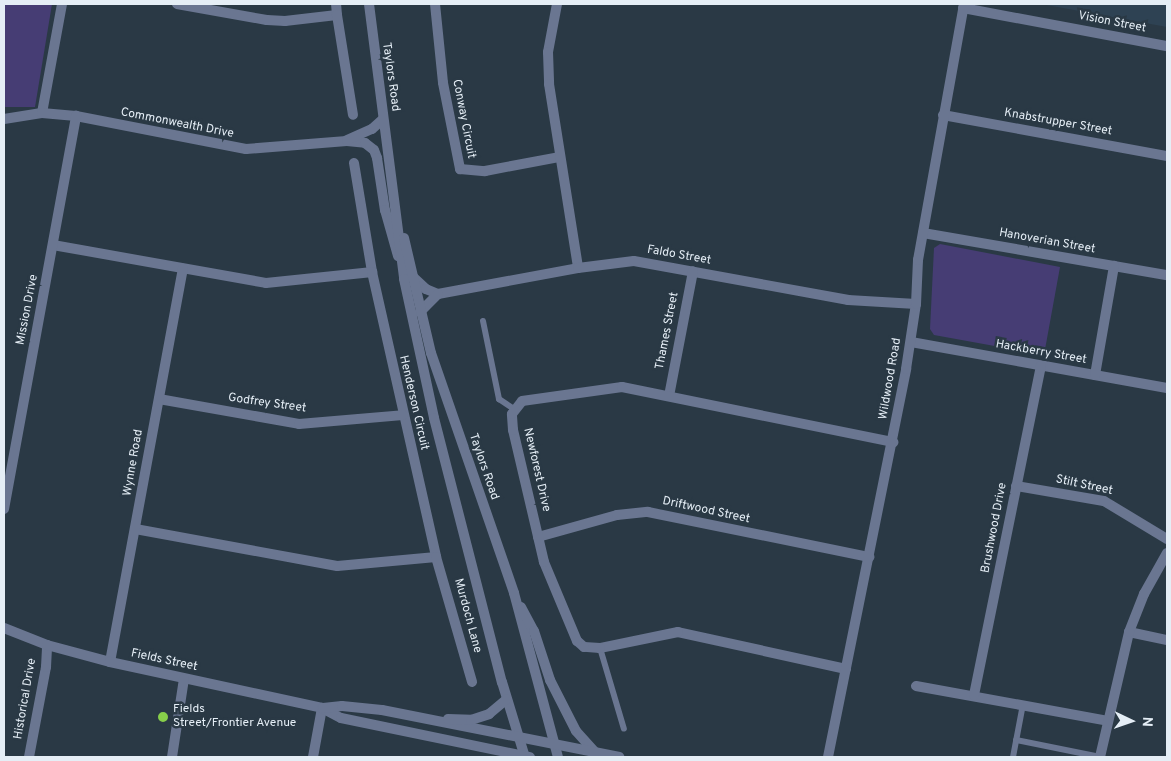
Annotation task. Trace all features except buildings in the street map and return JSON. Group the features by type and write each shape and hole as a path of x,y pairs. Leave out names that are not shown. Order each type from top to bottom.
{"street":[{"path":"42,113 62,4"},
{"path":"177,4 267,20 338,15"},
{"path":"336,4 353,115"},
{"name":"Taylors Road","path":"369,4 393,183 434,418 507,698 527,757"},
{"name":"Conway Circuit","path":"435,4 443,83 460,169 485,171 559,157"},
{"path":"557,4 548,52 559,157 578,268"},
{"name":"Vision Street","path":"964,6 1167,46"},
{"name":"Wildwood Road","path":"828,757 893,442 911,342 923,233 964,6"},
{"name":"Commonwealth Drive","path":"4,119 42,113 76,116 246,149 346,141 365,143 374,150 385,210 409,278"},
{"name":"Knabstrupper Street","path":"943,115 1167,156"},
{"name":"Mission Drive","path":"4,510 76,116"},
{"name":"Commonwealth Drive","path":"346,141 365,133 384,119"},
{"name":"Henderson Circuit","path":"354,163 372,272 436,558"},
{"name":"Hanoverian Street","path":"923,233 1167,275"},
{"path":"53,245 266,283 372,272"},
{"name":"Faldo Street","path":"438,294 578,268 634,261 848,300 916,304"},
{"path":"1094,376 1114,266"},
{"name":"Wynne Road","path":"110,662 183,269"},
{"name":"Thames Street","path":"669,396 693,271"},
{"path":"409,278 438,294 420,312"},
{"name":"Taylors Road","path":"409,278 445,398 514,593 558,757"},
{"name":"Hackberry Street","path":"911,342 1167,388"},
{"name":"Brushwood Drive","path":"974,695 1040,366"},
{"path":"514,409 522,401 612,387 669,396 893,442"},
{"name":"Godfrey Street","path":"159,399 300,424 403,415"},
{"name":"Newforest Drive","path":"514,409 513,430 538,537 556,594 577,641 584,647 600,648 678,632 846,669"},
{"name":"Stilt Street","path":"1016,486 1104,501 1167,539"},
{"name":"Driftwood Street","path":"538,537 617,515 648,512 869,557"},
{"path":"135,529 337,566 436,558"},
{"path":"1104,757 1100,757 1129,632 1144,594 1167,553"},
{"name":"Murdoch Lane","path":"436,558 472,682"},
{"path":"514,593 534,631 550,680 576,731 595,752"},
{"name":"Fields Street","path":"4,628 47,645 110,662 322,708 350,707 619,757"},
{"path":"1129,632 1167,640"},
{"name":"Historical Drive","path":"29,757 46,667 47,645"},
{"path":"172,757 184,678"},
{"path":"916,686 974,695 1108,721"},
{"path":"422,719 471,720 489,714 507,698"},
{"path":"313,757 322,708"},
{"name":"Fields Street","path":"322,708 341,718 527,757"},
{"path":"477,746 491,757"}],"lane":[{"path":"483,321 499,399 514,409"},
{"path":"600,648 624,729"},
{"path":"1013,757 1023,704"},
{"path":"1016,740 1100,757"}],"shaded area":[{"path":"4,4 52,4 35,107 4,107"},
{"path":"1041,4 1167,4 1167,27"},
{"path":"940,244 1060,267 1044,355 934,335 930,329 934,248"}],"place":[{"name":"Fields Street/Frontier Avenue","path":"163,717"}]}
